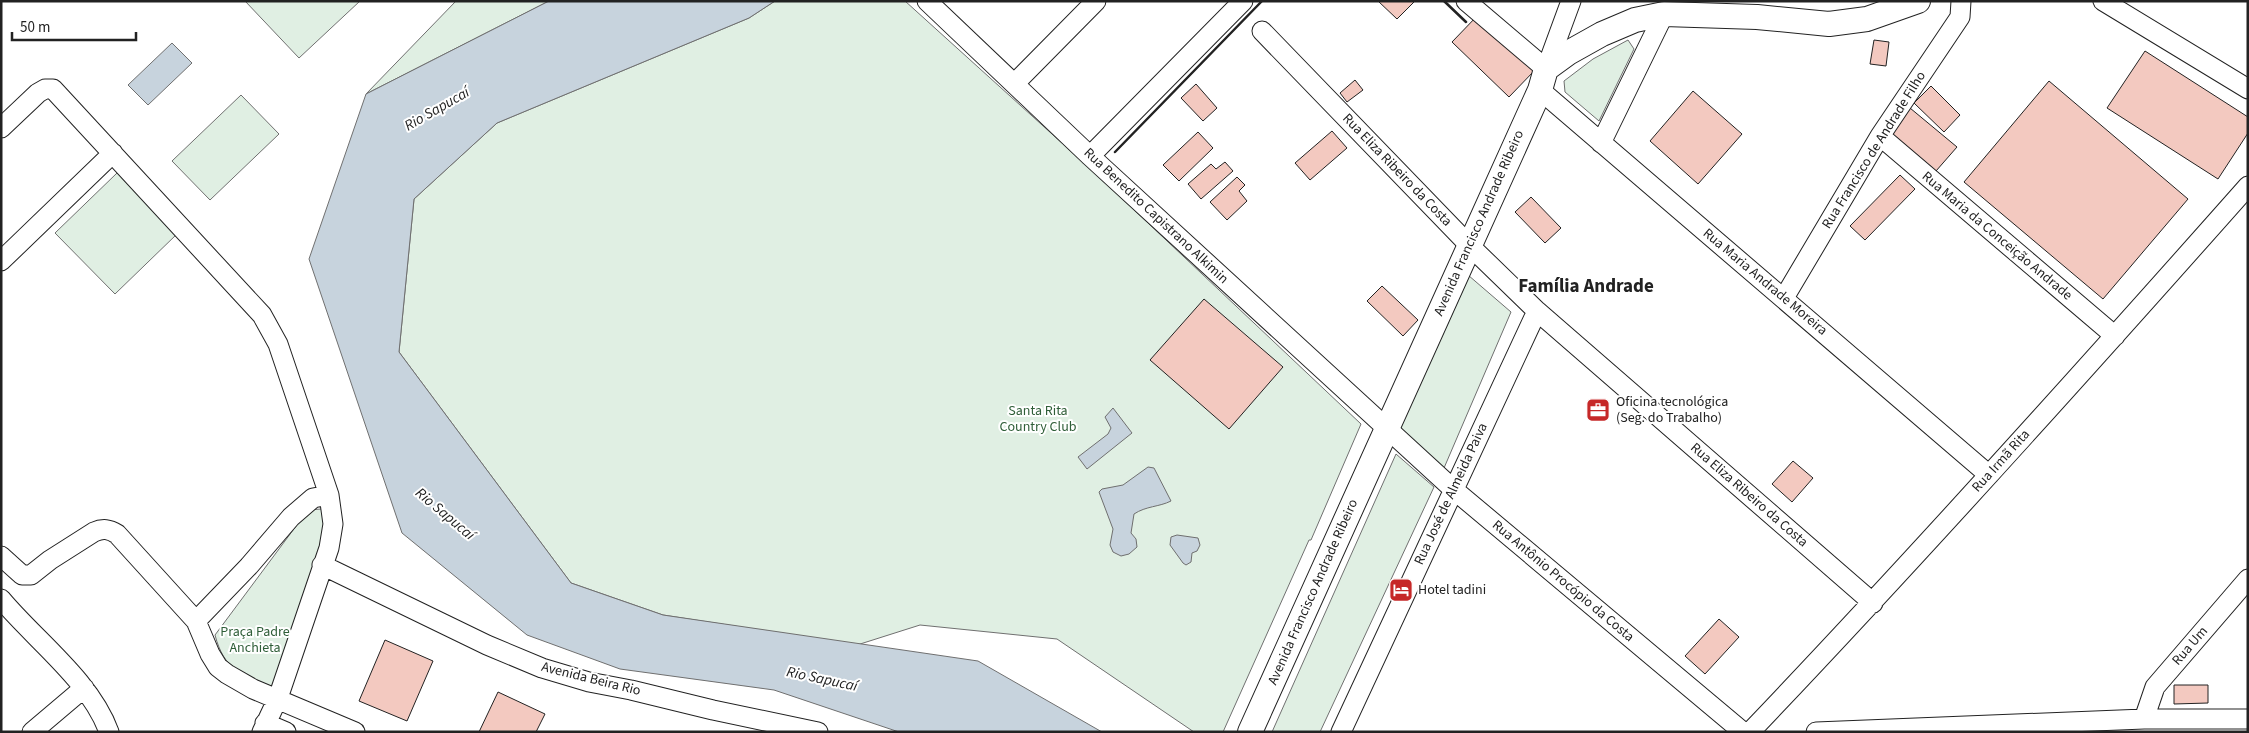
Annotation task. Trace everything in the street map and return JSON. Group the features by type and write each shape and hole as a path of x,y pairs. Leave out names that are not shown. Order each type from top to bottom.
{"main road":[{"name":"Avenida Francisco Andrade Ribeiro","path":"1250,732 1543,79 1568,53 1602,34 1635,20 1664,14 1757,17 1829,24 1867,19 1918,1"}],"street":[{"name":"Rua Benedito Capistrano Alkimin","path":"927,1 1090,156 1386,428"},
{"path":"1015,84 1096,1"},
{"path":"1090,156 1244,1"},
{"name":"Rua Maria Andrade Moreira","path":"1466,1 1543,79 1601,142 1989,475"},
{"path":"1543,79 1571,1"},
{"name":"Rua Francisco de Andrade Filho","path":"1784,298 1880,136 1960,17 1961,1"},
{"path":"2103,1 2248,89"},
{"path":"1601,142 1664,14"},
{"name":"Rua Eliza Ribeiro da Costa","path":"1262,31 1469,245 1537,311 1873,603"},
{"path":"1,128 38,93 45,89 53,89 255,308 271,329 329,495 332,535 278,698 264,727 286,732"},
{"name":"Rua Maria da Conceição Andrade","path":"1880,136 2115,336"},
{"path":"1,260 113,153"},
{"name":"Rua Irmã Rita","path":"1750,732 1873,603 2248,186"},
{"name":"Rua José de Almeida Paiva","path":"1342,732 1537,311"},
{"name":"Rua Antônio Procópio da Costa","path":"1386,428 1453,489 1743,732"},
{"path":"196,621 249,566 291,517 313,498 329,495"},
{"path":"1,556 22,575 31,575 50,560 94,532 102,528 112,531 196,621 210,654 218,667 236,681 355,732"},
{"name":"Avenida Beira Rio","path":"322,565 487,645 542,668 589,682 815,731"},
{"name":"Rua Um","path":"2144,719 2155,687 2248,579"},
{"path":"1,599 8,620 84,688 104,718 109,732"},
{"path":"32,732 84,688"},
{"path":"1816,732 1934,729 2144,719 2248,719"}],"green space":[{"path":"245,1 360,1 299,58"},
{"path":"456,1 549,1 366,94"},
{"name":"Santa Rita Country Club","path":"775,1 905,1 1094,172 1361,424 1311,540 1309,540 1223,732 1194,732 1057,639 920,625 857,645 663,615 571,583 399,352 414,199 497,123 749,18"},
{"path":"1628,40 1634,49 1599,121 1565,92 1564,81 1593,59"},
{"path":"241,95 279,134 210,200 172,161"},
{"path":"117,173 177,234 115,294 55,233"},
{"path":"1468,275 1511,312 1444,468 1399,427"},
{"path":"1396,454 1434,487 1320,732 1272,732"},
{"name":"Praça Padre Anchieta","path":"321,509 328,519 326,557 274,688 236,671 224,656 215,635 308,510"}],"water":[{"name":"Rio Sapucaí","path":"549,1 775,1 749,18 497,123 414,199 399,352 571,583 663,615 978,661 1102,732 899,732 774,690 620,669 527,635 402,533 309,259 366,94"},
{"path":"172,43 192,63 148,105 128,85"},
{"path":"1113,408 1132,433 1087,469 1078,457 1108,434 1111,428 1105,417"},
{"path":"1148,467 1154,468 1171,501 1143,509 1134,514 1131,533 1136,539 1137,547 1129,554 1121,556 1113,552 1110,545 1113,529 1099,492 1102,489 1123,485"},
{"path":"1177,535 1198,538 1200,545 1197,551 1192,553 1191,562 1186,565 1170,545 1171,537"}],"building":[{"path":"1378,1 1415,1 1397,19"},
{"path":"1478,15 1535,70 1509,97 1452,42"},
{"path":"1874,40 1889,42 1886,66 1870,64"},
{"path":"2145,51 2248,117 2248,133 2218,179 2107,108"},
{"path":"1355,80 1363,90 1347,102 1340,93"},
{"path":"2049,81 2188,199 2103,299 1964,182"},
{"path":"1196,84 1217,108 1203,121 1181,98"},
{"path":"1931,86 1960,115 1944,132 1914,103"},
{"path":"1693,91 1742,134 1698,184 1650,141"},
{"path":"1910,108 1957,147 1936,171 1890,132"},
{"path":"1332,131 1347,148 1310,180 1295,163"},
{"path":"1198,132 1213,148 1179,181 1163,165"},
{"path":"1225,162 1233,171 1201,199 1188,184 1211,164 1216,169"},
{"path":"1900,175 1915,189 1865,240 1850,226"},
{"path":"1237,177 1245,185 1239,191 1247,201 1227,220 1210,202"},
{"path":"1531,197 1561,228 1545,243 1515,212"},
{"path":"1382,286 1418,320 1403,336 1367,301"},
{"path":"1204,299 1283,367 1229,429 1150,360"},
{"path":"1793,461 1813,478 1792,502 1772,484"},
{"path":"1719,619 1739,637 1705,674 1685,656"},
{"path":"385,640 433,661 407,721 359,701"},
{"path":"2174,685 2208,685 2208,703 2174,704"},
{"path":"498,692 545,714 536,732 479,732"}],"wall":[{"path":"1115,152 1262,1"},
{"path":"1444,1 1466,22"}],"place":[{"name":"Oficina tecnológica (Seg. do Trabalho)","path":"1598,410"},
{"name":"Hotel tadini","path":"1401,590"}],"district":[{"name":"Família Andrade","path":"1586,286"}]}
